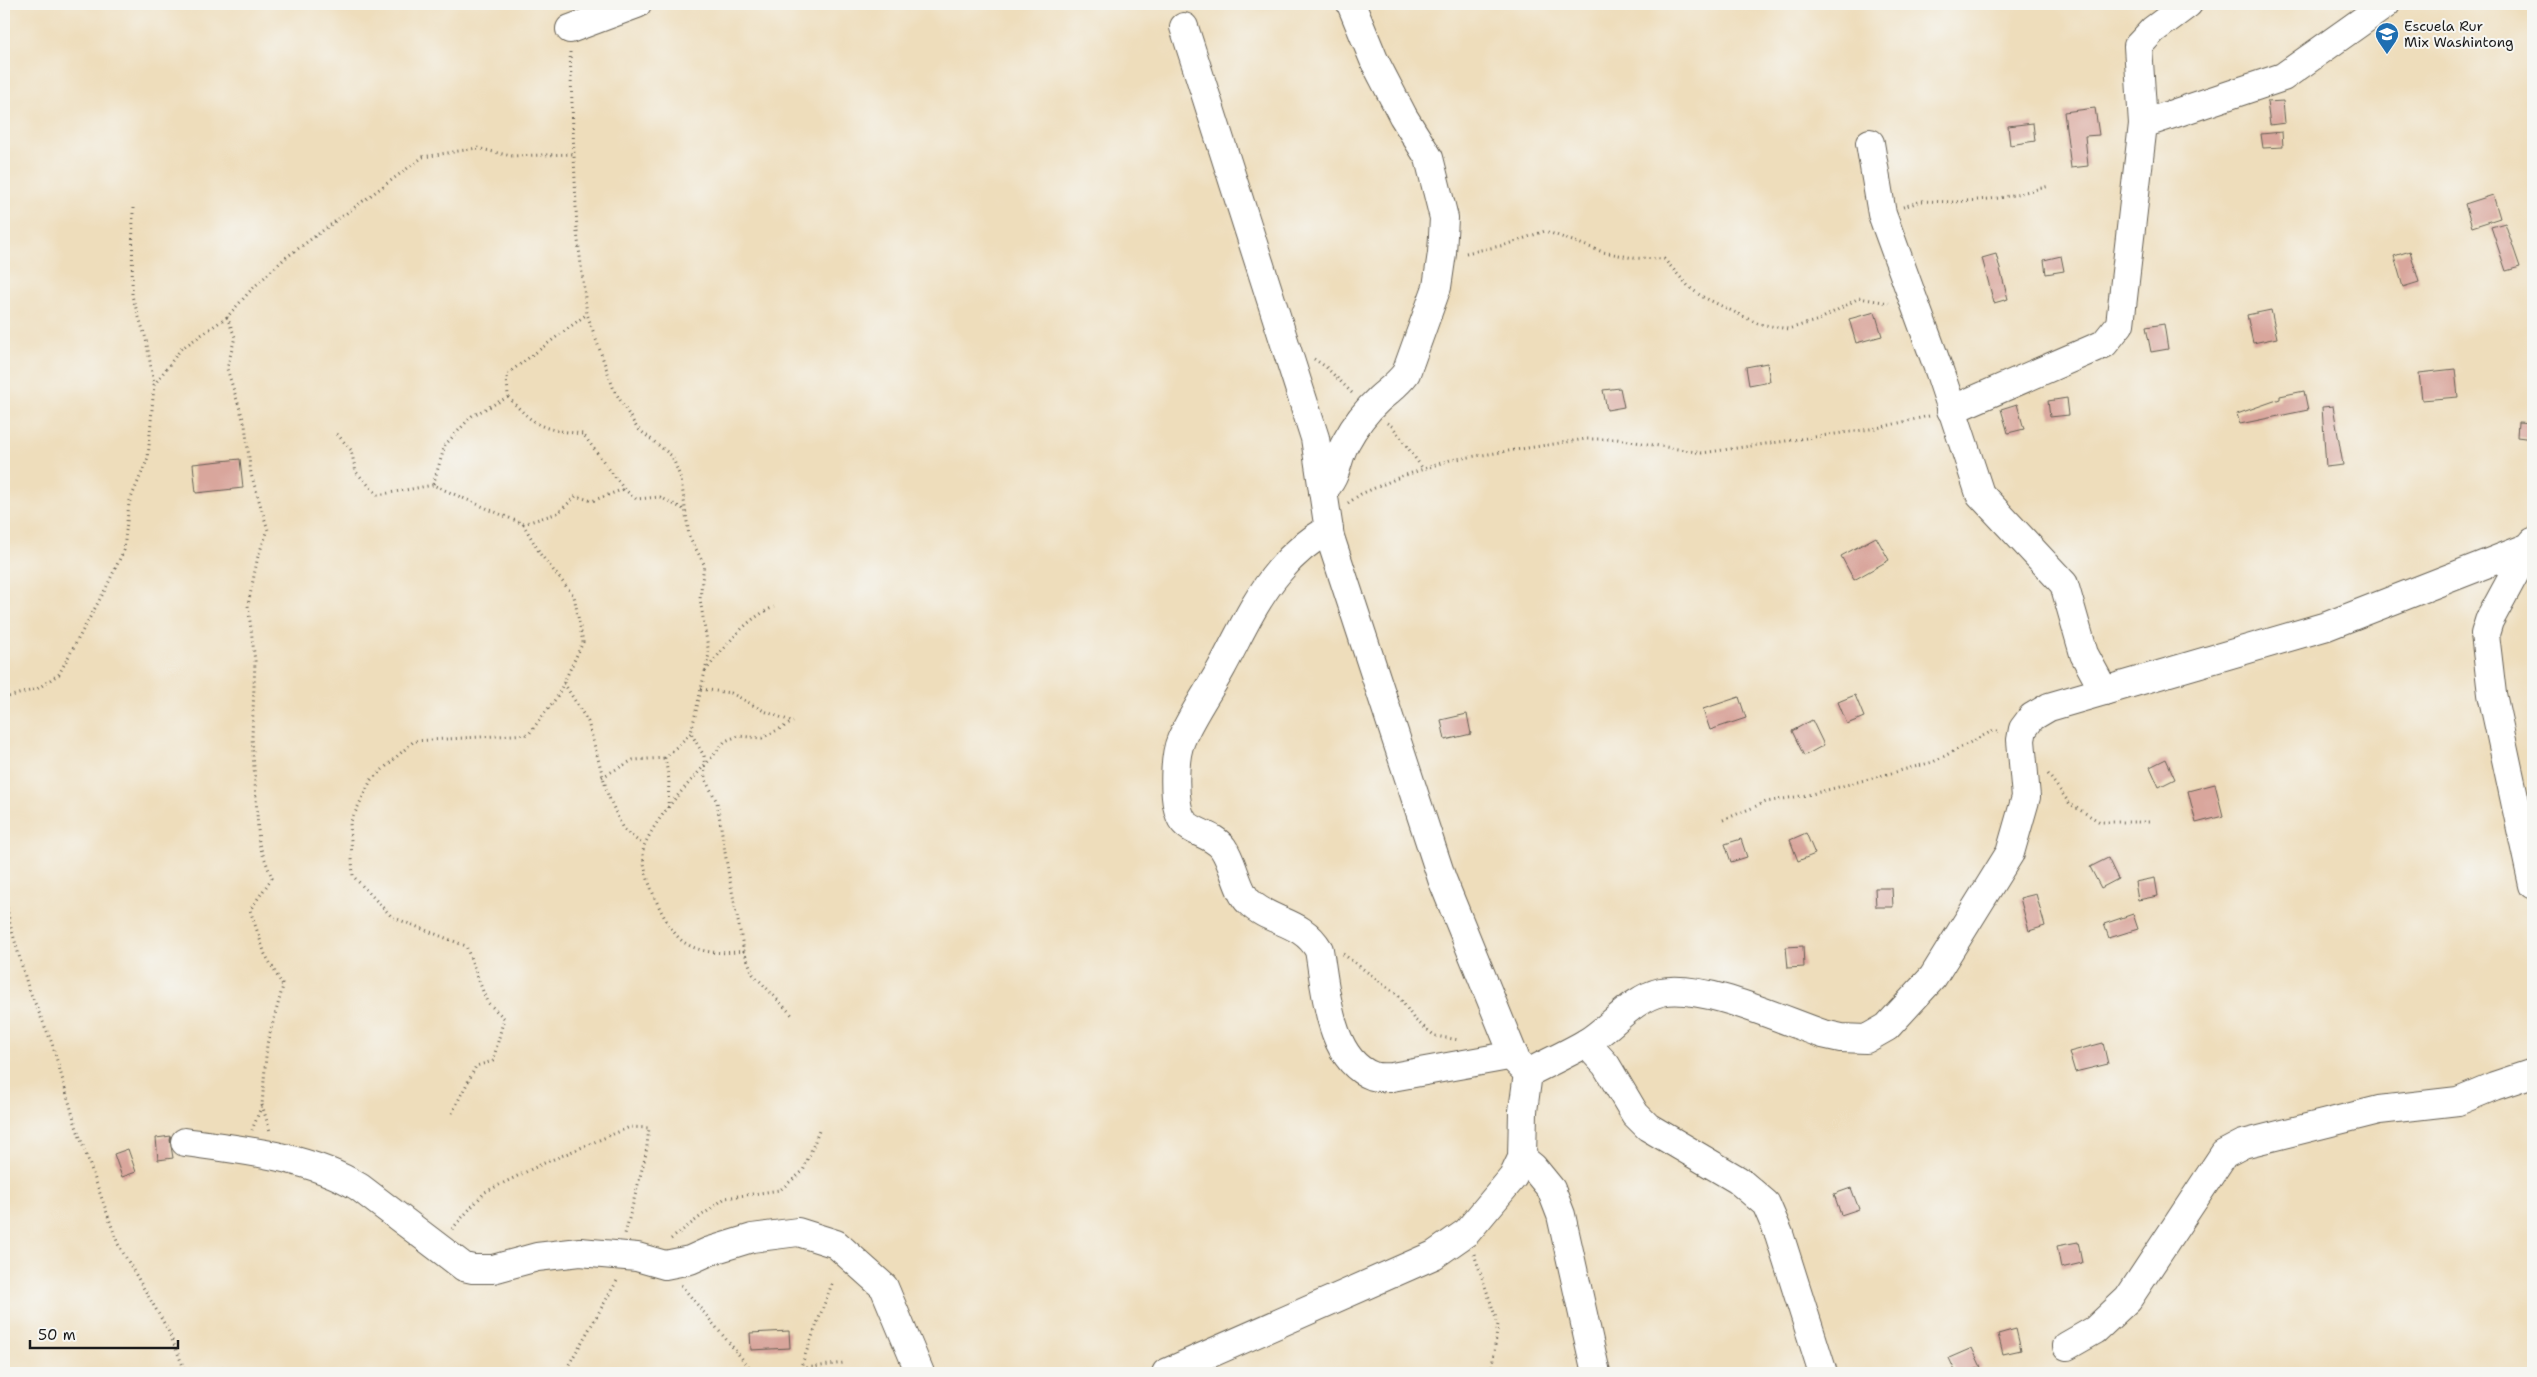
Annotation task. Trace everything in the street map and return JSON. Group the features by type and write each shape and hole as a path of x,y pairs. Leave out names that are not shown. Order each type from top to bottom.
{"street":[{"path":"570,29 637,4"},
{"path":"1323,490 1332,482 1345,444 1361,420 1378,400 1398,384 1406,373 1437,287 1442,253 1444,218 1430,158 1403,116 1374,60 1351,4"},
{"path":"1951,410 2104,344 2120,324 2143,124 2138,46 2153,30 2188,4"},
{"path":"2143,124 2283,78 2386,4"},
{"path":"1166,1373 1434,1255 1467,1232 1513,1177 1522,1158 1523,1111 1521,1064 1442,879 1328,523 1315,438 1184,27"},
{"path":"1870,143 1882,214 1980,494 2064,584 2084,654 2104,691"},
{"path":"1328,523 1295,554 1267,586 1180,741 1176,778 1177,809 1184,822 1216,840 1224,849 1237,875 1241,891 1248,902 1306,933 1314,941 1319,950 1332,1023 1350,1061 1362,1071 1375,1077 1392,1077 1521,1064 1586,1043 1639,1002 1661,992 1678,991 1713,996 1823,1034 1841,1038 1866,1038 1887,1027 1933,978 2010,853 2026,797 2021,740 2023,729 2032,717 2048,707 2326,626 2531,544"},
{"path":"2531,544 2489,621 2486,634 2492,694 2533,885"},
{"path":"1586,1043 1606,1065 1636,1114 1648,1127 1738,1180 1766,1204 1780,1234 1823,1373"},
{"path":"2067,1346 2095,1330 2128,1298 2224,1154 2243,1144 2371,1112 2458,1101 2533,1073"},
{"path":"185,1142 278,1156 344,1177 360,1186 464,1267 473,1269 493,1269 537,1257 580,1252 637,1257 665,1265 690,1260 710,1251 752,1238 798,1232 836,1244 884,1287 920,1373"},
{"path":"1522,1158 1533,1167 1551,1189 1562,1215 1596,1373"}],"path":[{"path":"570,29 577,232 587,314 619,398 637,428 672,456 681,480 689,536 704,564 700,598 708,654 691,733 665,758 633,760 602,778"},
{"path":"154,385 181,349 227,317 284,258 423,157 478,148 511,156 574,154"},
{"path":"1882,214 1922,201 1955,202 2000,198 2050,186"},
{"path":"4,698 37,689 59,674 106,588 124,550 129,503 148,458 154,385 146,339 132,296 133,208"},
{"path":"1442,253 1469,252 1505,245 1545,231 1603,252 1634,258 1664,259 1689,287 1701,296 1760,324 1788,329 1819,320 1859,298 1916,310"},
{"path":"587,314 508,374 508,397 528,418 548,430 583,434 624,489 636,499 660,497 685,510"},
{"path":"227,317 235,337 227,369 245,425 251,474 268,530 258,556 248,605 255,661 252,737 259,844 272,878 250,910 265,954 283,986 267,1044 262,1105 244,1150"},
{"path":"433,485 445,445 472,416 508,397"},
{"path":"1328,523 1361,494 1400,477 1450,460 1586,439 1617,439 1702,453 1877,428 1951,410"},
{"path":"337,434 351,450 356,472 378,495 433,485 523,524 541,555 574,596 583,642 557,697 529,734 414,741 371,780 350,823 353,876 392,917 466,946 487,1002 504,1018 492,1061 476,1066 452,1113"},
{"path":"523,524 558,513 576,496 592,501 624,489"},
{"path":"705,672 745,624 759,613 774,607"},
{"path":"564,682 588,722 602,778 623,829 643,845"},
{"path":"701,689 731,693 764,712 793,722 762,738 738,736 725,741 705,768 668,808 643,845 646,876 669,925 684,943 719,954 744,951"},
{"path":"1723,820 1766,802 1812,794 1933,762 1992,732 2023,729"},
{"path":"691,733 704,756 705,778 717,802 744,951 753,974 792,1015"},
{"path":"665,758 669,780 668,808"},
{"path":"2044,766 2070,804 2100,822 2149,822"},
{"path":"4,893 10,924 28,987 52,1043 76,1126 118,1244 168,1330 186,1373"},
{"path":"1314,941 1329,944 1374,976 1398,995 1414,1019 1435,1036 1463,1041"},
{"path":"437,1246 485,1192 542,1164 630,1128 649,1128 646,1154 620,1256 620,1277 564,1373"},
{"path":"754,1373 665,1265 667,1242 725,1198 780,1190 803,1171 819,1131"},
{"path":"1467,1232 1498,1324 1492,1373"},
{"path":"800,1369 833,1281"},
{"path":"767,1373 844,1363"},
{"path":"183,1368 204,1373 224,1367 238,1373"}],"building":[{"path":"2283,101 2285,123 2270,125 2267,102"},
{"path":"2095,108 2099,135 2085,136 2088,166 2071,168 2064,112"},
{"path":"2033,123 2035,141 2010,145 2008,126"},
{"path":"2282,132 2283,147 2263,148 2261,134"},
{"path":"2493,195 2500,218 2472,227 2465,204"},
{"path":"2505,223 2520,267 2506,271 2491,227"},
{"path":"2410,251 2419,282 2403,287 2394,256"},
{"path":"1996,254 2008,299 1994,303 1982,258"},
{"path":"2061,256 2064,271 2046,274 2044,260"},
{"path":"2271,310 2277,338 2253,343 2247,315"},
{"path":"1875,312 1882,336 1856,343 1849,319"},
{"path":"2164,324 2168,349 2151,352 2146,327"},
{"path":"1767,363 1770,381 1749,385 1746,367"},
{"path":"2455,369 2458,397 2422,400 2419,373"},
{"path":"1620,388 1624,407 1607,410 1603,390"},
{"path":"2304,391 2308,410 2240,424 2237,414 2280,399 2280,396"},
{"path":"2067,398 2069,415 2050,417 2048,401"},
{"path":"2017,404 2024,429 2008,433 2001,409"},
{"path":"2333,406 2343,465 2326,467 2322,407"},
{"path":"2518,422 2533,423 2533,439 2517,437"},
{"path":"240,459 243,488 196,493 193,464"},
{"path":"1876,537 1889,560 1854,580 1841,556"},
{"path":"1855,695 1864,717 1847,724 1838,702"},
{"path":"1739,697 1746,718 1710,730 1703,709"},
{"path":"1467,714 1471,734 1445,740 1441,720"},
{"path":"1812,720 1824,745 1804,756 1792,731"},
{"path":"2166,759 2175,779 2159,787 2150,767"},
{"path":"2215,784 2223,816 2196,823 2188,791"},
{"path":"1806,833 1815,854 1798,861 1790,840"},
{"path":"1741,839 1747,857 1731,862 1725,844"},
{"path":"2108,858 2118,879 2101,888 2090,867"},
{"path":"2155,878 2158,896 2138,900 2135,882"},
{"path":"1875,888 1892,888 1893,907 1876,907"},
{"path":"2036,894 2045,926 2029,931 2020,898"},
{"path":"2133,914 2138,929 2109,938 2104,924"},
{"path":"1803,946 1804,967 1788,968 1786,947"},
{"path":"2103,1043 2108,1064 2075,1072 2069,1052"},
{"path":"171,1136 173,1158 158,1160 156,1138"},
{"path":"128,1149 136,1172 122,1177 114,1154"},
{"path":"1851,1188 1859,1209 1841,1215 1834,1194"},
{"path":"2078,1242 2082,1263 2061,1268 2057,1246"},
{"path":"2016,1329 2021,1350 2003,1354 1998,1334"},
{"path":"789,1331 790,1348 751,1350 750,1333"},
{"path":"1972,1348 1981,1367 1967,1373 1956,1373 1949,1358"}],"place":[{"name":"Escuela Rur Mix Washintong","path":"2387,55"}]}
